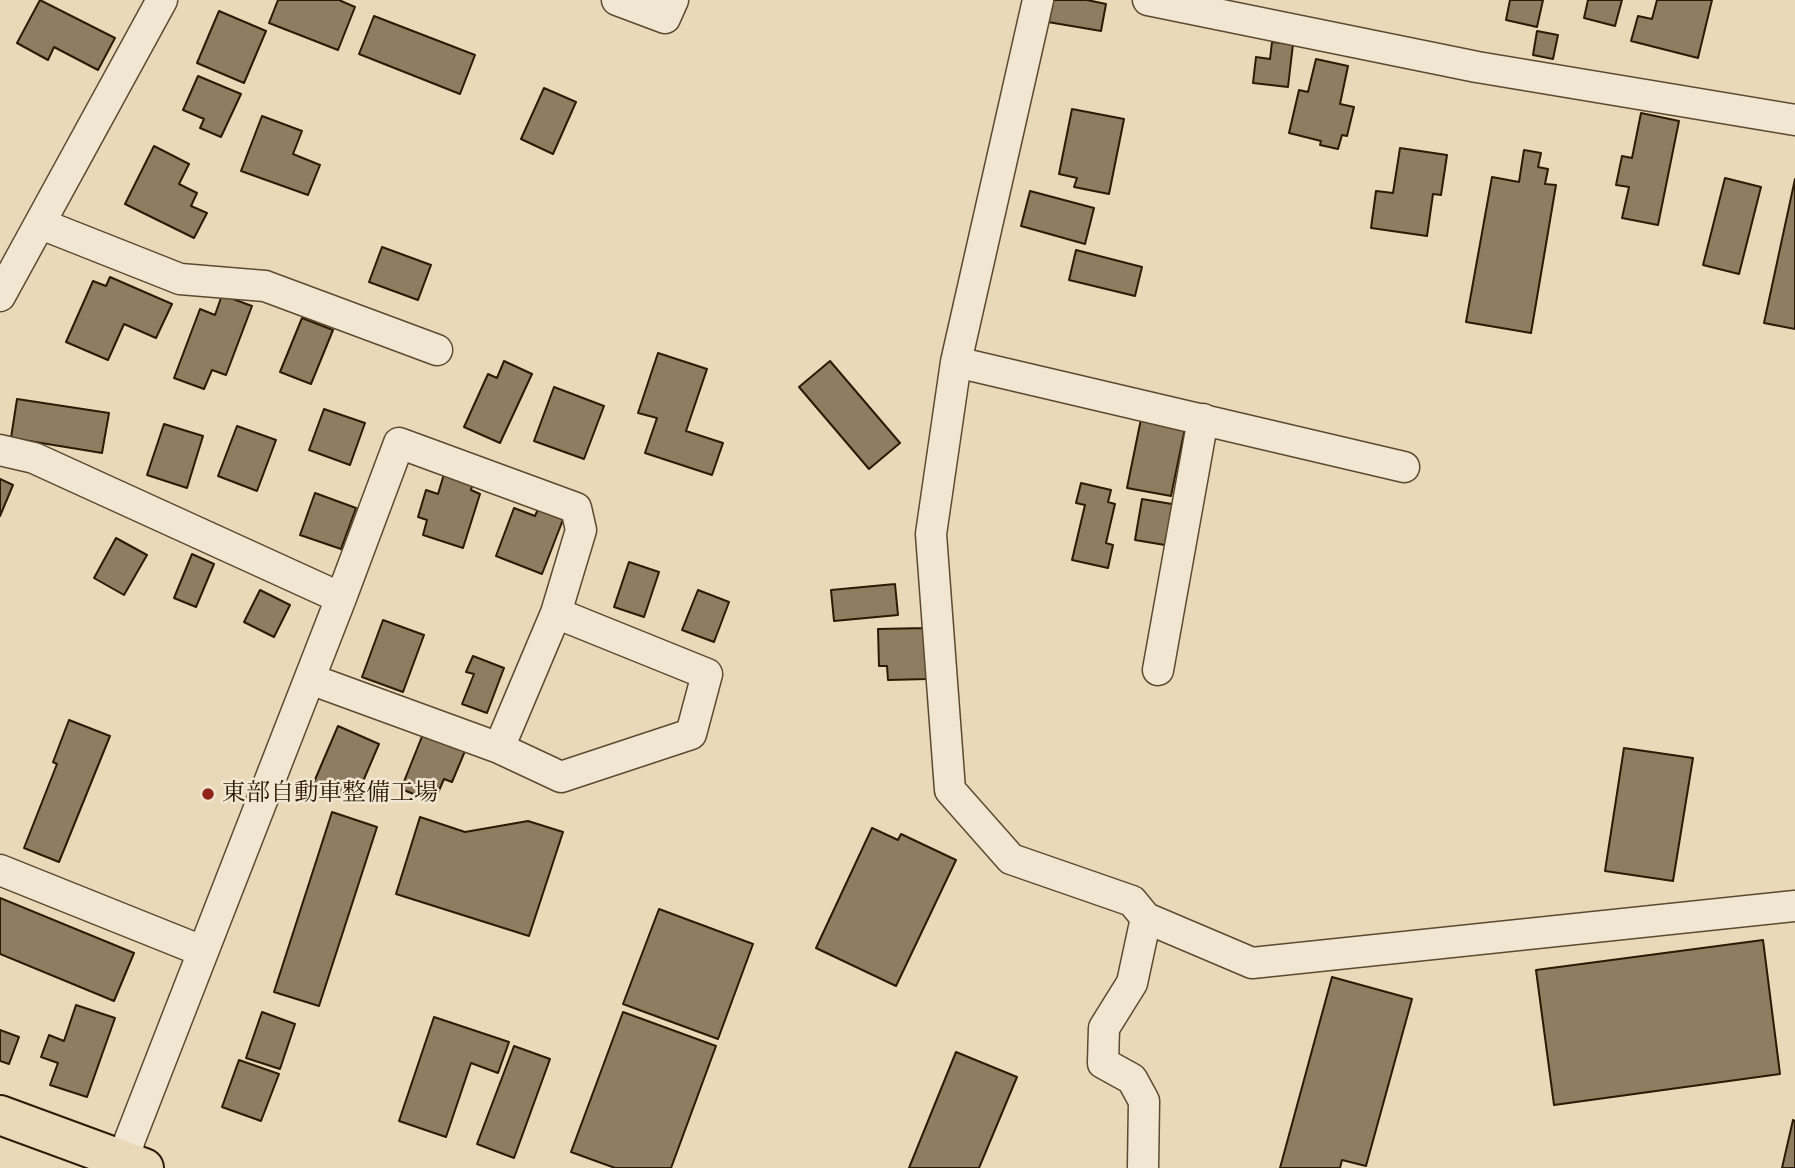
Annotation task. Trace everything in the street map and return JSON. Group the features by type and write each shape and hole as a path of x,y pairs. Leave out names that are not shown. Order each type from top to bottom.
{"highway":[{"path":"0,1115 134,1165"}],"street":[{"path":"0,296 162,0"},
{"path":"617,0 665,18 673,0"},
{"path":"1038,0 956,362 932,534 950,790 1011,859 1132,901 1146,918 1252,963 1795,906"},
{"path":"1148,0 1477,67 1795,120"},
{"path":"41,224 180,279 265,286 437,350"},
{"path":"956,362 1404,467"},
{"path":"1158,670 1203,419"},
{"path":"134,1165 130,1139 399,443 576,508 581,530 556,612 499,748"},
{"path":"0,450 34,458 341,598"},
{"path":"310,679 499,748 561,777 691,734 707,674 556,612"},
{"path":"0,870 202,951"},
{"path":"1143,1168 1144,1101 1132,1079 1103,1063 1104,1028 1132,983 1146,918"}],"building":[{"path":"40,0 115,38 98,70 54,47 48,60 17,43"},
{"path":"278,0 339,0 355,7 338,50 269,23"},
{"path":"1046,0 1087,0 1106,4 1101,31 1042,21"},
{"path":"1510,0 1543,0 1537,27 1506,20"},
{"path":"1588,0 1622,0 1615,26 1584,18"},
{"path":"1657,0 1712,0 1698,58 1631,41 1638,16 1652,19"},
{"path":"219,11 266,31 244,83 197,63"},
{"path":"374,16 475,55 460,94 359,54"},
{"path":"1537,31 1558,35 1553,59 1533,55"},
{"path":"1272,42 1293,44 1288,87 1253,83 1256,57 1270,59"},
{"path":"1316,59 1348,66 1340,104 1354,107 1347,136 1342,135 1338,149 1320,145 1321,141 1289,133 1299,90 1308,92"},
{"path":"198,76 241,94 221,137 200,128 204,119 183,110"},
{"path":"544,88 576,102 553,154 521,139"},
{"path":"1072,109 1124,119 1109,194 1074,187 1077,178 1059,174"},
{"path":"1641,113 1679,121 1658,225 1622,218 1629,187 1616,185 1622,156 1632,158"},
{"path":"262,116 302,131 293,154 320,165 308,195 241,171"},
{"path":"154,146 189,164 179,184 197,193 191,206 207,213 194,238 125,204"},
{"path":"1400,148 1447,155 1441,195 1433,194 1427,236 1371,228 1376,191 1393,193"},
{"path":"1524,150 1541,153 1538,167 1548,169 1545,184 1556,185 1531,333 1466,322 1492,177 1519,182"},
{"path":"1725,178 1761,187 1739,274 1703,265"},
{"path":"1795,179 1795,329 1764,323"},
{"path":"1030,191 1094,208 1085,244 1021,226"},
{"path":"382,247 431,265 418,300 369,282"},
{"path":"1076,250 1142,267 1135,296 1069,280"},
{"path":"110,277 172,304 156,338 124,324 108,360 66,342 93,281 106,286"},
{"path":"222,295 252,306 226,375 212,370 204,389 174,378 200,309 215,315"},
{"path":"302,318 333,330 311,384 280,372"},
{"path":"658,353 707,369 686,431 723,443 712,475 645,453 657,418 638,413"},
{"path":"504,361 532,374 500,443 464,427 488,374 497,378"},
{"path":"830,361 900,443 869,469 799,387"},
{"path":"554,387 604,406 584,459 534,441"},
{"path":"17,399 109,413 102,453 11,438"},
{"path":"324,409 365,423 350,465 309,450"},
{"path":"1141,419 1185,428 1171,496 1127,488"},
{"path":"164,424 203,436 187,488 147,475"},
{"path":"237,426 276,440 257,491 218,476"},
{"path":"444,474 473,483 471,490 480,494 463,548 423,535 427,520 418,517 426,490 438,494"},
{"path":"0,479 13,485 0,516"},
{"path":"1081,483 1111,490 1108,502 1115,504 1106,543 1113,545 1108,568 1072,560 1085,505 1076,503"},
{"path":"315,493 356,508 341,549 300,535"},
{"path":"1142,499 1178,505 1171,546 1135,540"},
{"path":"539,507 564,517 542,574 496,556 514,508 535,516"},
{"path":"116,538 147,555 124,595 94,578"},
{"path":"192,554 214,564 196,607 174,598"},
{"path":"629,562 659,572 644,617 614,607"},
{"path":"895,584 898,615 834,621 831,590"},
{"path":"260,590 290,605 274,637 244,622"},
{"path":"698,590 729,602 714,642 682,630"},
{"path":"383,620 424,635 403,692 362,677"},
{"path":"925,628 927,679 888,680 887,666 879,666 878,629"},
{"path":"473,656 504,668 487,713 462,704 474,674 466,672"},
{"path":"69,720 110,736 59,862 24,848 57,764 53,762"},
{"path":"338,726 379,744 355,800 314,782"},
{"path":"423,734 465,751 452,782 444,779 434,802 401,789"},
{"path":"1624,748 1693,758 1673,881 1605,871"},
{"path":"332,812 377,827 319,1006 274,992"},
{"path":"420,817 465,832 528,821 563,832 529,936 396,894"},
{"path":"872,828 898,840 901,834 956,860 896,986 816,948"},
{"path":"0,898 134,953 114,1001 0,954"},
{"path":"659,909 753,944 718,1039 623,1004"},
{"path":"1763,940 1780,1074 1554,1105 1536,970"},
{"path":"1332,977 1412,999 1366,1166 1342,1160 1340,1168 1280,1168"},
{"path":"76,1005 115,1018 87,1097 50,1085 58,1063 41,1057 49,1035 64,1041"},
{"path":"262,1012 295,1024 280,1069 246,1058"},
{"path":"623,1012 716,1046 671,1168 615,1168 571,1152"},
{"path":"434,1017 509,1042 498,1073 471,1063 446,1137 399,1121"},
{"path":"0,1030 19,1037 9,1064 0,1061"},
{"path":"514,1046 550,1059 514,1158 477,1144"},
{"path":"956,1052 1017,1077 979,1168 909,1168"},
{"path":"239,1060 279,1074 261,1121 222,1107"},
{"path":"1793,1120 1795,1168 1782,1168"}],"place":[{"name":"東部自動車整備工場","path":"208,794"}]}
